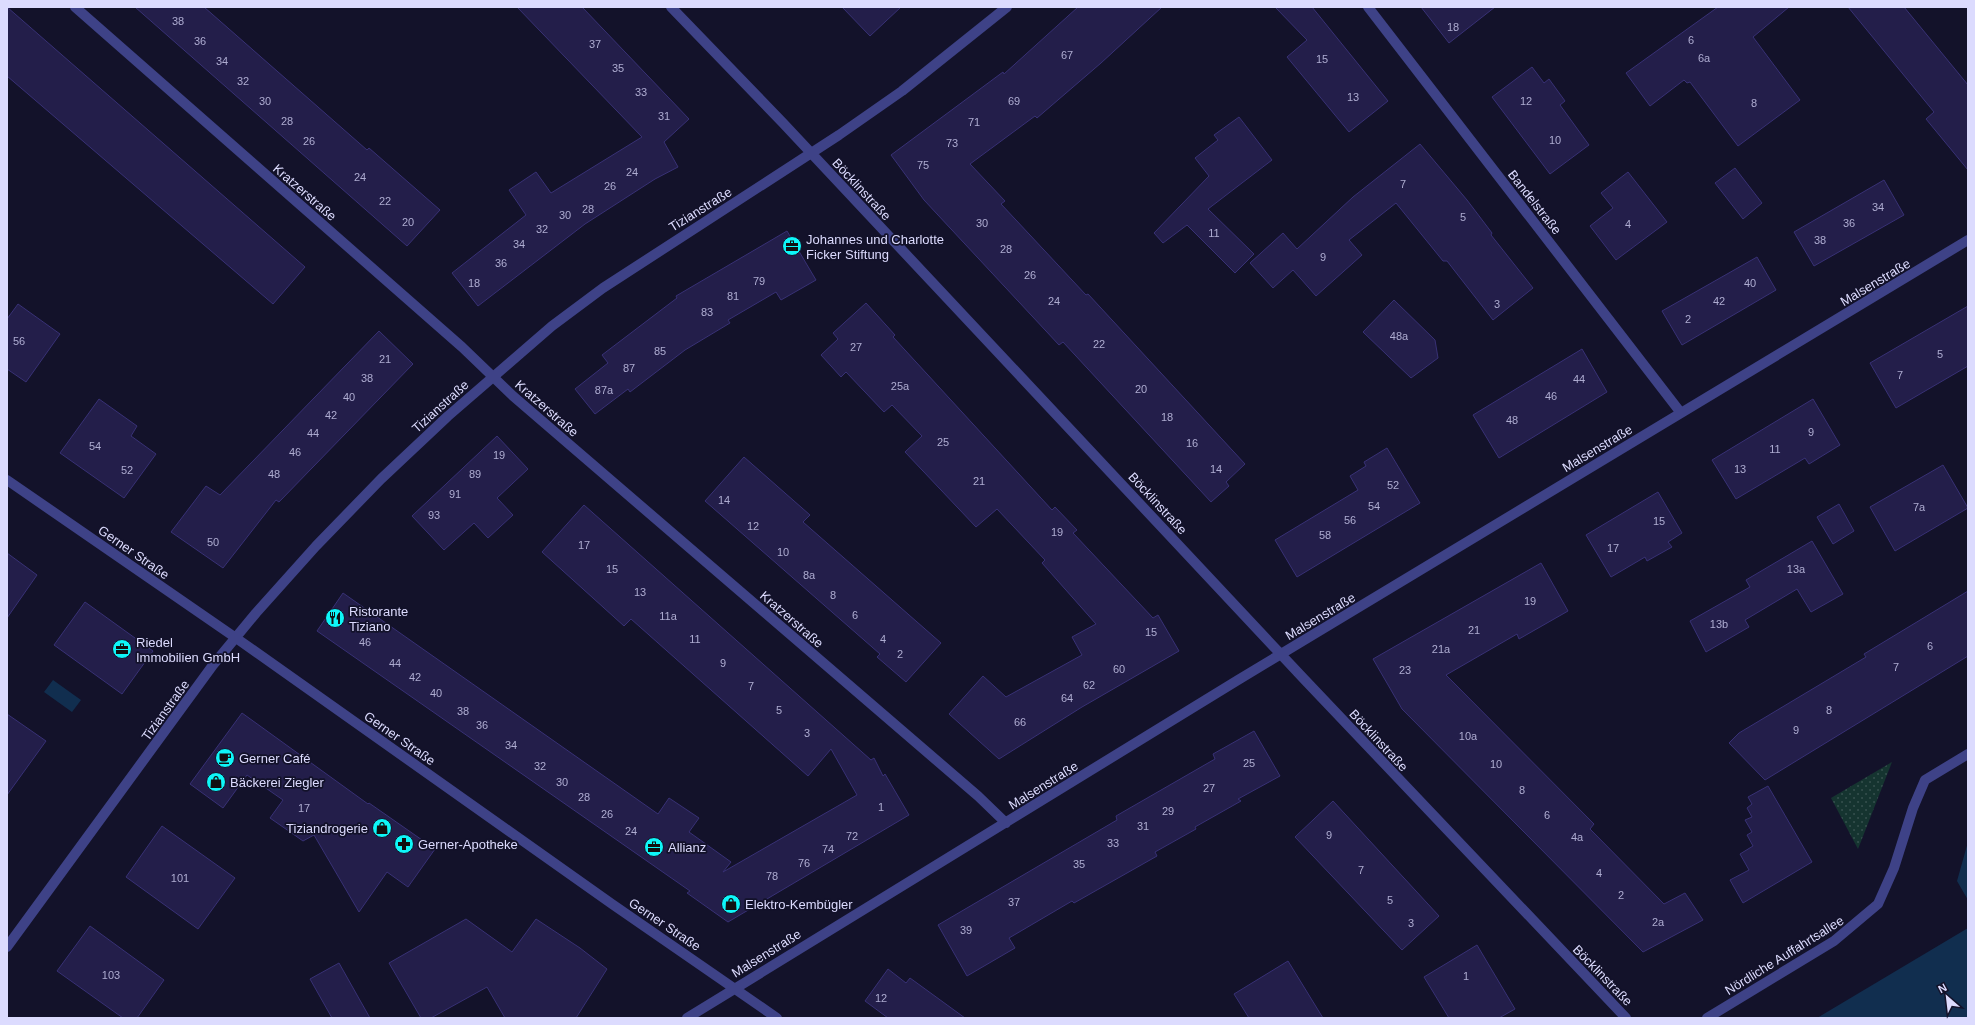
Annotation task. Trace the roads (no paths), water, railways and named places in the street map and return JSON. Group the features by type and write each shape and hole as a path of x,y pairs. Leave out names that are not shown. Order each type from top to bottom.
{"street":[{"name":"Kratzerstraße","path":"75,7 493,376 513,396 978,796 1006,823"},
{"name":"Böcklinstraße","path":"671,7 812,154 1626,1018"},
{"name":"Tizianstraße","path":"7,947 214,665 316,546 381,480 493,376 552,326 603,288 667,245 812,154 902,91 1007,7"},
{"name":"Bandelstraße","path":"1368,7 1681,413"},
{"name":"Malsenstraße","path":"687,1018 1282,654 1968,240"},
{"name":"Gerner Straße","path":"7,480 236,638 612,904 777,1018"},
{"name":"Nördliche Auffahrtsallee","path":"1707,1018 1834,941 1878,904 1894,868 1913,808 1925,780 1968,754"}],"water":[{"path":"53,680 81,700 72,712 44,692"},
{"path":"1968,842 1968,900 1957,881"},
{"path":"1968,928 1968,1018 1817,1018"}],"place":[{"name":"Johannes und Charlotte Ficker Stiftung","path":"792,246"},
{"name":"Ristorante Tiziano","path":"335,618"},
{"name":"Riedel Immobilien GmbH","path":"122,649"},
{"name":"Gerner Café","path":"225,758"},
{"name":"Bäckerei Ziegler","path":"216,782"},
{"name":"Tiziandrogerie","path":"382,828"},
{"name":"Gerner-Apotheke","path":"404,844"},
{"name":"Allianz","path":"654,847"},
{"name":"Elektro-Kembügler","path":"731,904"}]}
